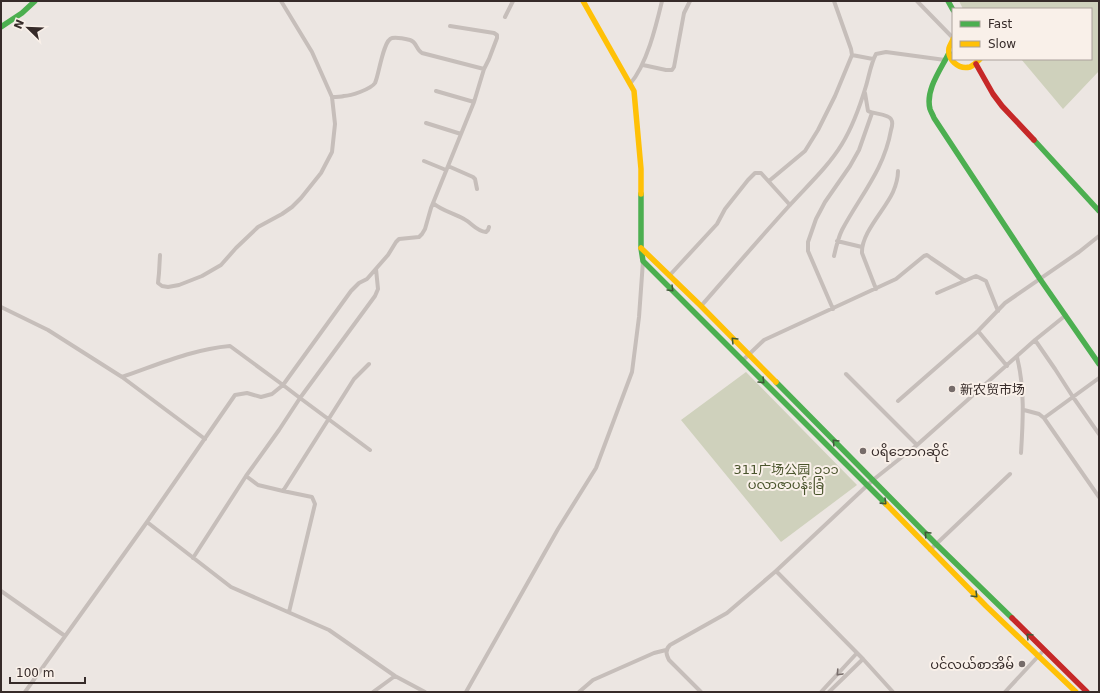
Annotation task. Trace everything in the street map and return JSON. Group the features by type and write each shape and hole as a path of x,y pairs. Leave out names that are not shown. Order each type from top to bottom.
{"main road":[{"path":"1,27 22,13 35,1"},
{"path":"583,1 634,91 641,169 641,248 643,261 1038,657 1057,674 1081,691"},
{"path":"952,41 949,53 930,91 930,109 934,118 1040,279 1099,364"},
{"path":"949,53 952,62 961,67 968,68 976,64 979,60"},
{"path":"976,64 993,94 1002,106 1099,211"},
{"path":"641,248 701,306 904,512 1062,668 1081,691"},
{"path":"779,398 786,392"},
{"path":"816,435 822,429"},
{"path":"899,517 904,512"},
{"path":"962,582 969,576"},
{"path":"992,611 999,606"},
{"path":"1057,674 1062,668"}],"street":[{"path":"160,255 158,283 162,286 168,287 202,276 221,265 258,227 282,214 301,198 320,173 332,152 335,124 332,97 312,52 282,1"},
{"path":"505,17 513,1"},
{"path":"630,84 643,65 662,1"},
{"path":"643,65 672,70 674,67 684,14 690,1"},
{"path":"769,181 805,151 818,130 835,96 852,54 834,1"},
{"path":"918,1 952,38"},
{"path":"25,692 205,440 235,395 247,393 261,397 272,394 283,386 351,291 359,283 367,280 399,239 419,237 422,234 474,102 484,69 497,38 494,33 450,26"},
{"path":"332,97 346,96 369,88 374,83 380,60 389,39 392,37 410,40 413,42 418,52 484,69"},
{"path":"701,306 790,205 825,168 841,145 851,128 876,54 886,52 945,60"},
{"path":"852,54 873,60"},
{"path":"834,256 837,241 875,176 890,136 892,119 888,116 868,112 865,90"},
{"path":"436,91 474,102"},
{"path":"833,309 808,251 808,242 822,207 859,150 872,113"},
{"path":"426,123 461,134"},
{"path":"424,161 473,177 477,188"},
{"path":"876,289 862,253 862,247 868,232 893,192 897,181 898,171"},
{"path":"669,276 717,224 725,209 755,173 762,173 790,205"},
{"path":"433,203 439,208 467,221 476,229 483,232 486,232 489,226"},
{"path":"898,401 978,331 1005,303 1079,252 1099,236"},
{"path":"837,241 862,247"},
{"path":"742,361 757,346 769,338 896,279 924,256 927,255 965,280"},
{"path":"466,692 558,529 596,468 632,372 639,317 643,261"},
{"path":"193,558 246,476 300,398 375,296 378,289 376,269"},
{"path":"937,293 976,276 986,280 998,311"},
{"path":"1,307 48,330 122,377 205,440"},
{"path":"579,692 593,680 654,653 666,650 670,645 727,613 776,571 873,480 917,445 1035,340 1066,315"},
{"path":"978,331 1007,366"},
{"path":"1035,340 1099,434"},
{"path":"122,377 174,358 214,348 230,346 370,450"},
{"path":"1016,358 1020,372 1024,410 1021,453"},
{"path":"283,491 354,379 369,364"},
{"path":"846,374 917,445"},
{"path":"1044,418 1099,378"},
{"path":"1024,410 1039,414 1044,418 1099,497"},
{"path":"930,550 1010,474"},
{"path":"246,476 258,485 312,497 315,504 289,612"},
{"path":"147,522 231,587 329,630 395,676 426,692"},
{"path":"776,571 894,692"},
{"path":"1,591 65,636"},
{"path":"666,650 669,660 701,692"},
{"path":"1005,692 1044,650"},
{"path":"821,692 857,653"},
{"path":"829,692 863,659"},
{"path":"372,692 395,676"},
{"path":"413,692 415,687"}],"green space":[{"path":"959,1 1099,1 1099,71 1063,109 1022,60 1092,60 1092,8 962,8"},
{"name":"311广场公园 ၃၁၁ ပလာဇာပန်းခြံ","path":"746,372 857,485 781,542 681,420"}],"traffic: fast":[{"path":"1,27 22,13 35,1"},
{"path":"948,1 952,8"},
{"path":"949,53 935,80 930,94 930,109 934,118 1040,279 1099,364"},
{"path":"1034,140 1099,211"},
{"path":"641,194 641,248 643,261 886,504"},
{"path":"776,382 936,544 1012,618"}],"traffic: slow":[{"path":"583,1 634,91 641,169 641,194"},
{"path":"952,41 949,48 952,60"},
{"path":"952,60 961,67 970,67 979,60"},
{"path":"641,248 776,382"},
{"path":"886,504 986,606 1076,692"}],"traffic: jam":[{"path":"976,64 993,94 1002,106 1034,140"},
{"path":"1012,618 1087,692"}],"place":[{"name":"新农贸市场","path":"952,389"},
{"name":"ပရိဘောဂဆိုင်","path":"863,451"},
{"name":"ပင်လယ်စာအိမ်","path":"1022,664"}]}
